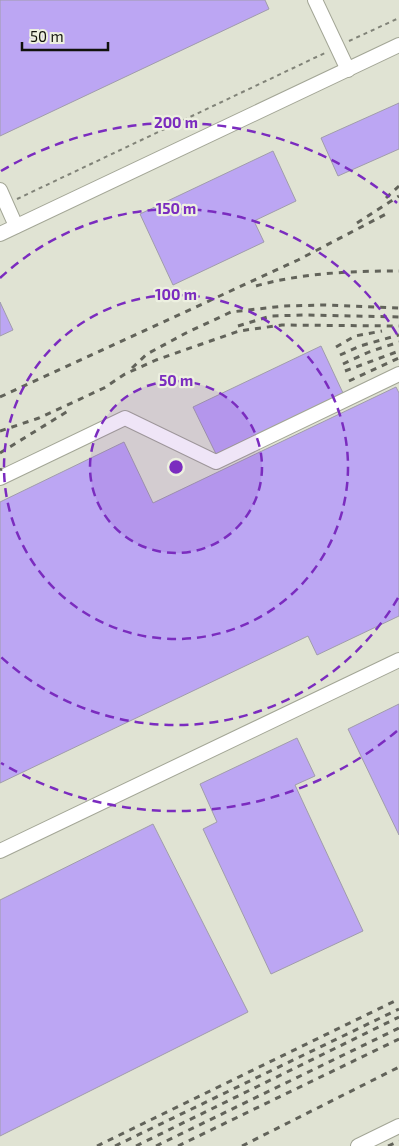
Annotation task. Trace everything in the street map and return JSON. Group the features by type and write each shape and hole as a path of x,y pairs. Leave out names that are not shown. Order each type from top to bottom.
{"lane":[{"path":"315,0 348,70"},
{"path":"0,234 399,45"},
{"path":"0,190 16,226"},
{"path":"0,478 125,418 216,462 399,374"},
{"path":"0,851 399,660"},
{"path":"358,1146 399,1126"}],"path":[{"path":"6,204 399,18"}],"building":[{"path":"0,0 265,0 269,9 0,136"},
{"path":"399,103 399,149 338,176 321,138"},
{"path":"273,151 296,201 254,221 264,242 173,285 140,214"},
{"path":"0,302 13,330 0,336"},
{"path":"321,346 343,393 216,454 193,407"},
{"path":"396,387 399,393 399,616 317,655 308,636 0,783 0,502 124,442 153,503"},
{"path":"399,704 399,835 348,729"},
{"path":"297,738 315,776 295,785 363,931 271,974 203,829 217,822 200,784"},
{"path":"153,824 248,1012 0,1136 0,900"}],"railway":[{"path":"386,198 399,186"},
{"path":"357,223 399,196"},
{"path":"0,397 298,260 388,213"},
{"path":"256,286 291,278 327,274 399,271"},
{"path":"132,368 147,354 231,312 284,306 324,305 399,308"},
{"path":"238,326 271,316 399,317"},
{"path":"0,431 39,418 104,388 125,374 156,360 239,331 282,325 399,326"},
{"path":"336,347 355,336 382,331"},
{"path":"340,355 360,346 399,335"},
{"path":"343,364 369,352 399,342"},
{"path":"345,371 399,351"},
{"path":"349,381 399,358"},
{"path":"0,453 68,411"},
{"path":"97,1146 399,999"},
{"path":"115,1146 399,1009"},
{"path":"136,1146 399,1017"},
{"path":"156,1146 399,1028"},
{"path":"178,1146 399,1039"},
{"path":"242,1146 399,1067"},
{"path":"388,1146 399,1141"}]}
